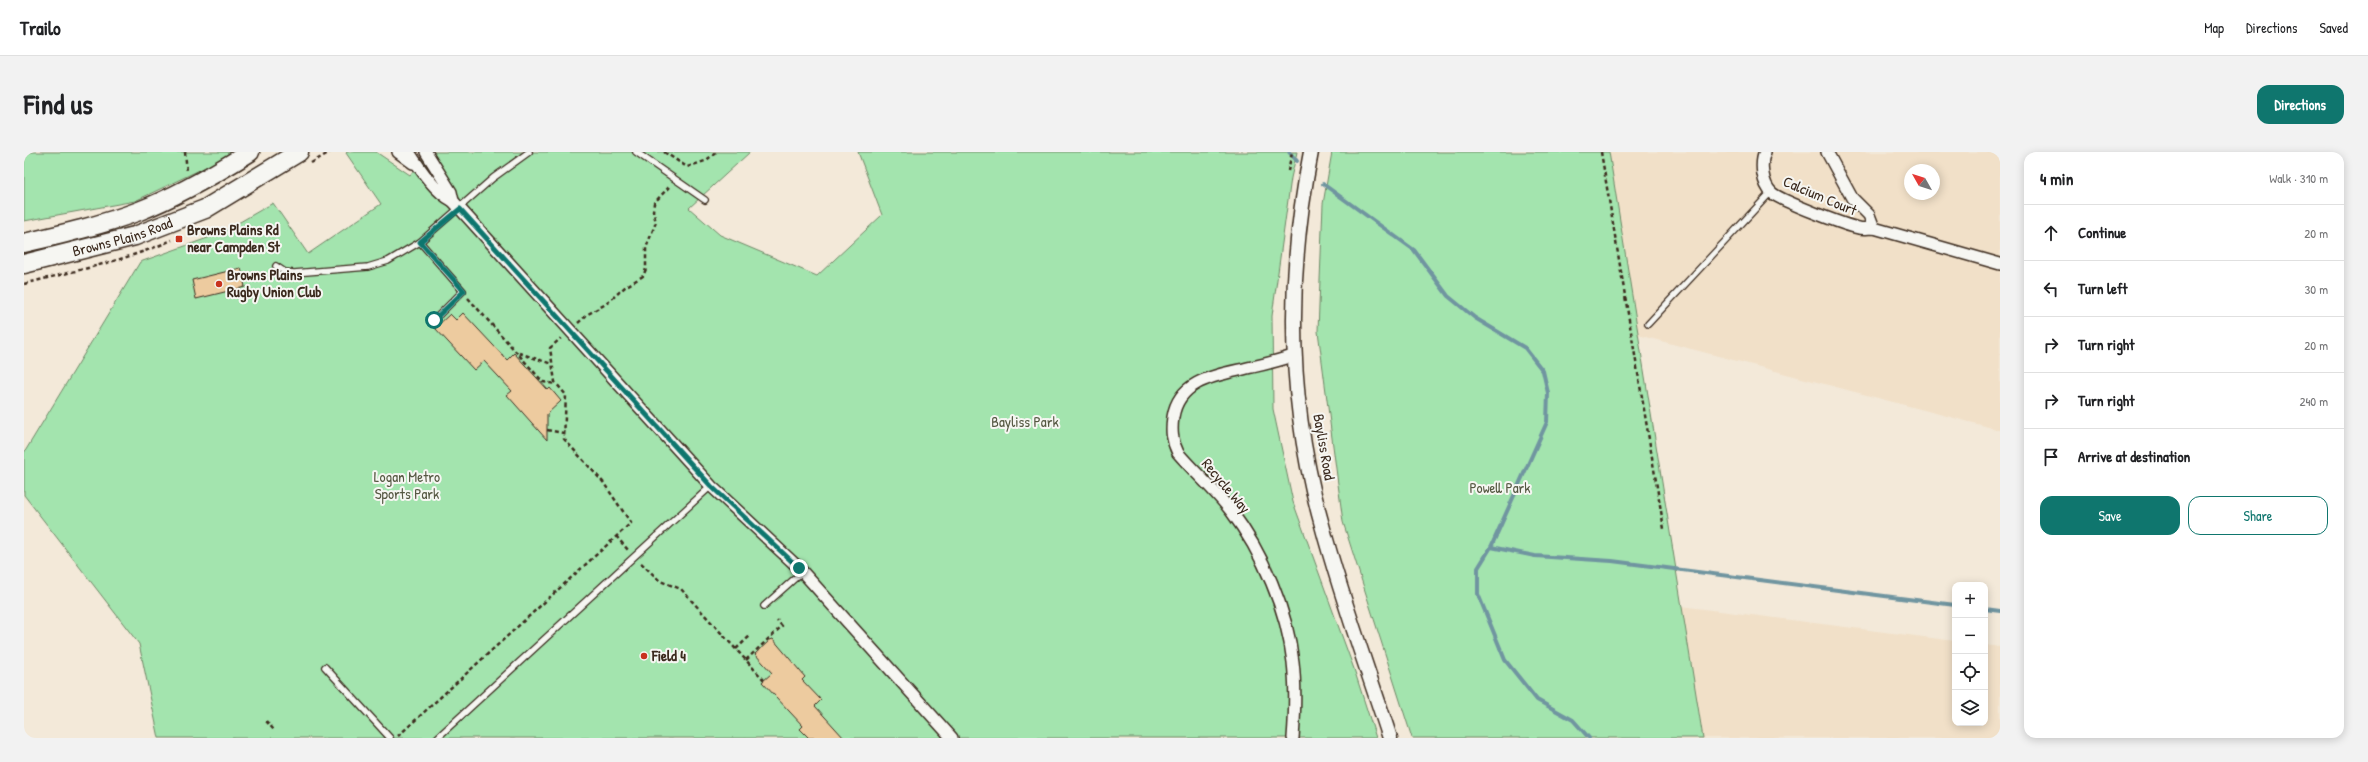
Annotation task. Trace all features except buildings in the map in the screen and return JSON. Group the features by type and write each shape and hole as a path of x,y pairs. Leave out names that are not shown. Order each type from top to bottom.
{"main road":[{"name":"Browns Plains Road","path":"24,243 79,230 140,211 216,173 250,152"},
{"name":"Browns Plains Road","path":"24,264 135,236 206,209 299,152"}],"street":[{"path":"398,152 418,167"},
{"path":"409,152 418,167 445,197 457,205 711,486 802,572 952,738"},
{"path":"426,152 451,192 457,205"},
{"name":"Bayliss Road","path":"1311,152 1302,196 1294,274 1293,356 1304,445 1321,525 1390,738"},
{"name":"Calcium Court","path":"1765,152 1762,169 1766,183 1771,192 1786,201 1858,228 1874,228 2000,264"},
{"name":"Calcium Court","path":"1827,152 1852,198 1869,215 1874,228"},
{"name":"Recycle Way","path":"1293,356 1207,377 1186,389 1174,407 1171,427 1172,442 1178,453 1232,512 1258,554 1274,589 1284,619 1293,661 1296,696 1293,738"}],"lane":[{"path":"276,266 285,272 294,273 368,267 388,261 420,242 457,205 528,152"},
{"path":"636,152 705,200"},
{"path":"1648,324 1771,192"},
{"path":"420,242 464,291 434,320"},
{"path":"437,738 711,486"},
{"path":"764,606 802,572"},
{"path":"325,668 390,738"}],"path":[{"path":"664,152 687,167"},
{"path":"684,171 687,167 705,161 717,152"},
{"path":"1288,171 1292,152"},
{"path":"1601,152 1664,529"},
{"path":"576,324 588,314 606,304 625,287 643,276 646,269 646,248 656,222 653,211 654,203 660,194 669,186"},
{"path":"463,292 518,352 543,382 556,384"},
{"path":"396,738 631,522 603,482 564,439 566,395 556,384 550,348 563,336"},
{"path":"518,352 552,364"},
{"path":"547,430 564,433"},
{"path":"616,536 628,550"},
{"path":"641,563 660,581 681,589 764,680"},
{"path":"746,660 782,626 777,620"},
{"path":"736,649 751,635"},
{"path":"266,722 274,730"}],"shaded area":[{"path":"1609,152 2000,152 2000,430 1638,335"},
{"path":"1680,606 1952,641 1952,726 1988,726 1988,645 2000,647 2000,738 1703,738"}],"green space":[{"path":"24,152 231,152 212,164 135,201 24,221"},
{"path":"376,152 410,175 429,152 750,152 689,208 720,235 817,276 882,215 858,152 1297,152 1291,178 1272,316 1273,409 1293,502 1354,669 1376,738 159,738 139,644 24,495 24,453 140,262 219,234 273,203 308,254 381,204 346,153"},
{"name":"Powell Park","path":"1332,152 1609,152 1703,738 1412,738 1343,522 1318,331 1323,204"}],"waterway":[{"path":"1289,152 1297,161"},
{"path":"1323,184 1414,250 1448,296 1475,318 1525,348 1543,371 1548,393 1547,422 1491,547 1478,568 1478,594 1505,660 1537,700 1573,720 1589,738"},
{"path":"1491,547 1535,556 1612,561 1952,605"},
{"path":"1988,609 2000,611"}],"place":[{"name":"Browns Plains Rd near Campden St","path":"179,239"},
{"name":"Browns Plains Rugby Union Club","path":"219,284"},
{"name":"Field 4","path":"644,656"}],"route":[{"path":"434,320 462,295 464,291 420,242 460,209 711,486 742,517 799,568"}],"park label":[{"name":"Bayliss Park","path":"1025,422"},
{"name":"Logan Metro Sports Park","path":"407,486"}]}
